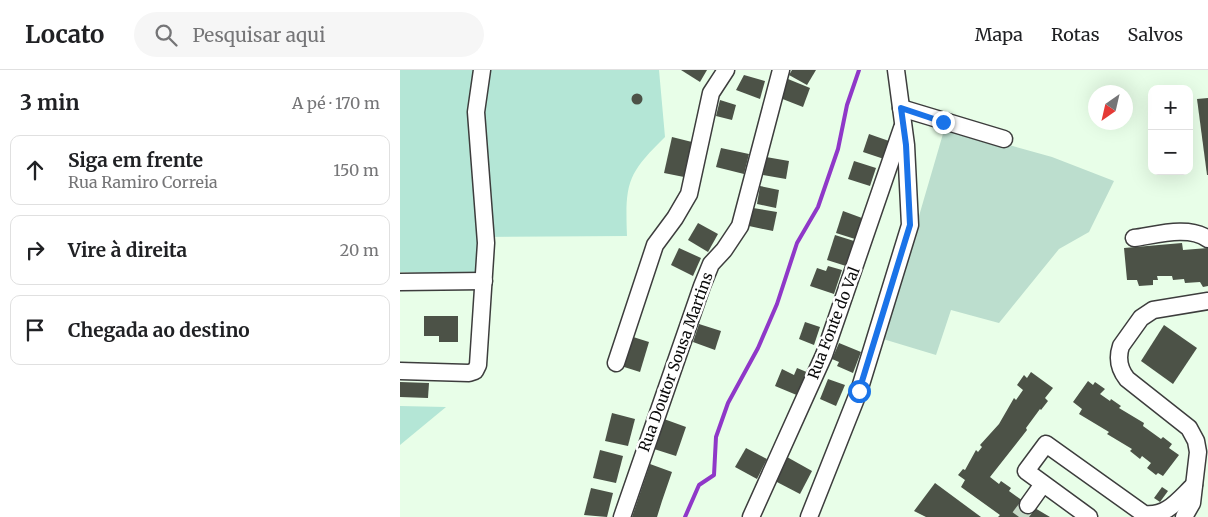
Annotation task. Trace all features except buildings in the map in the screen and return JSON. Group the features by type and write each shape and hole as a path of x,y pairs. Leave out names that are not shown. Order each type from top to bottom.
{"street":[{"path":"400,370 469,373 475,371 478,366 486,243 476,112 482,70"},
{"path":"616,363 655,245 676,218 689,194 711,93 726,70"},
{"name":"Rua Doutor Sousa Martins","path":"622,517 702,286 711,264 724,250 740,226 782,70"},
{"path":"809,517 859,391 910,225 902,116 896,70"},
{"path":"902,116 1004,139"},
{"name":"Rua Fonte do Val","path":"751,517 824,355 902,116"},
{"path":"1134,238 1168,233 1200,232 1208,239"},
{"path":"400,282 484,281"},
{"path":"1184,517 1192,503 1198,452 1194,434 1184,424 1127,380 1120,368 1118,357 1121,346 1147,313 1159,308 1208,301"},
{"path":"1089,517 1026,472 1046,444 1144,514 1159,515 1168,511 1194,485"},
{"path":"1028,504 1043,484"}],"shaded area":[{"path":"400,70 659,70 665,137 643,161 631,180 627,203 627,236 479,237 479,275 400,272"},
{"path":"400,406 446,407 400,445"}],"green space":[{"path":"945,127 1052,157 1114,181 1089,232 1059,249 999,323 951,310 936,355 883,339"}],"waterway":[{"path":"685,517 699,485 714,475 716,437 728,403 758,348 777,304 797,243 818,207 838,149 847,105 859,70"}],"tunnel":[{"path":"1019,517 1028,505"}],"route":[{"path":"859,391 910,225 906,145 901,108 943,122"}]}
